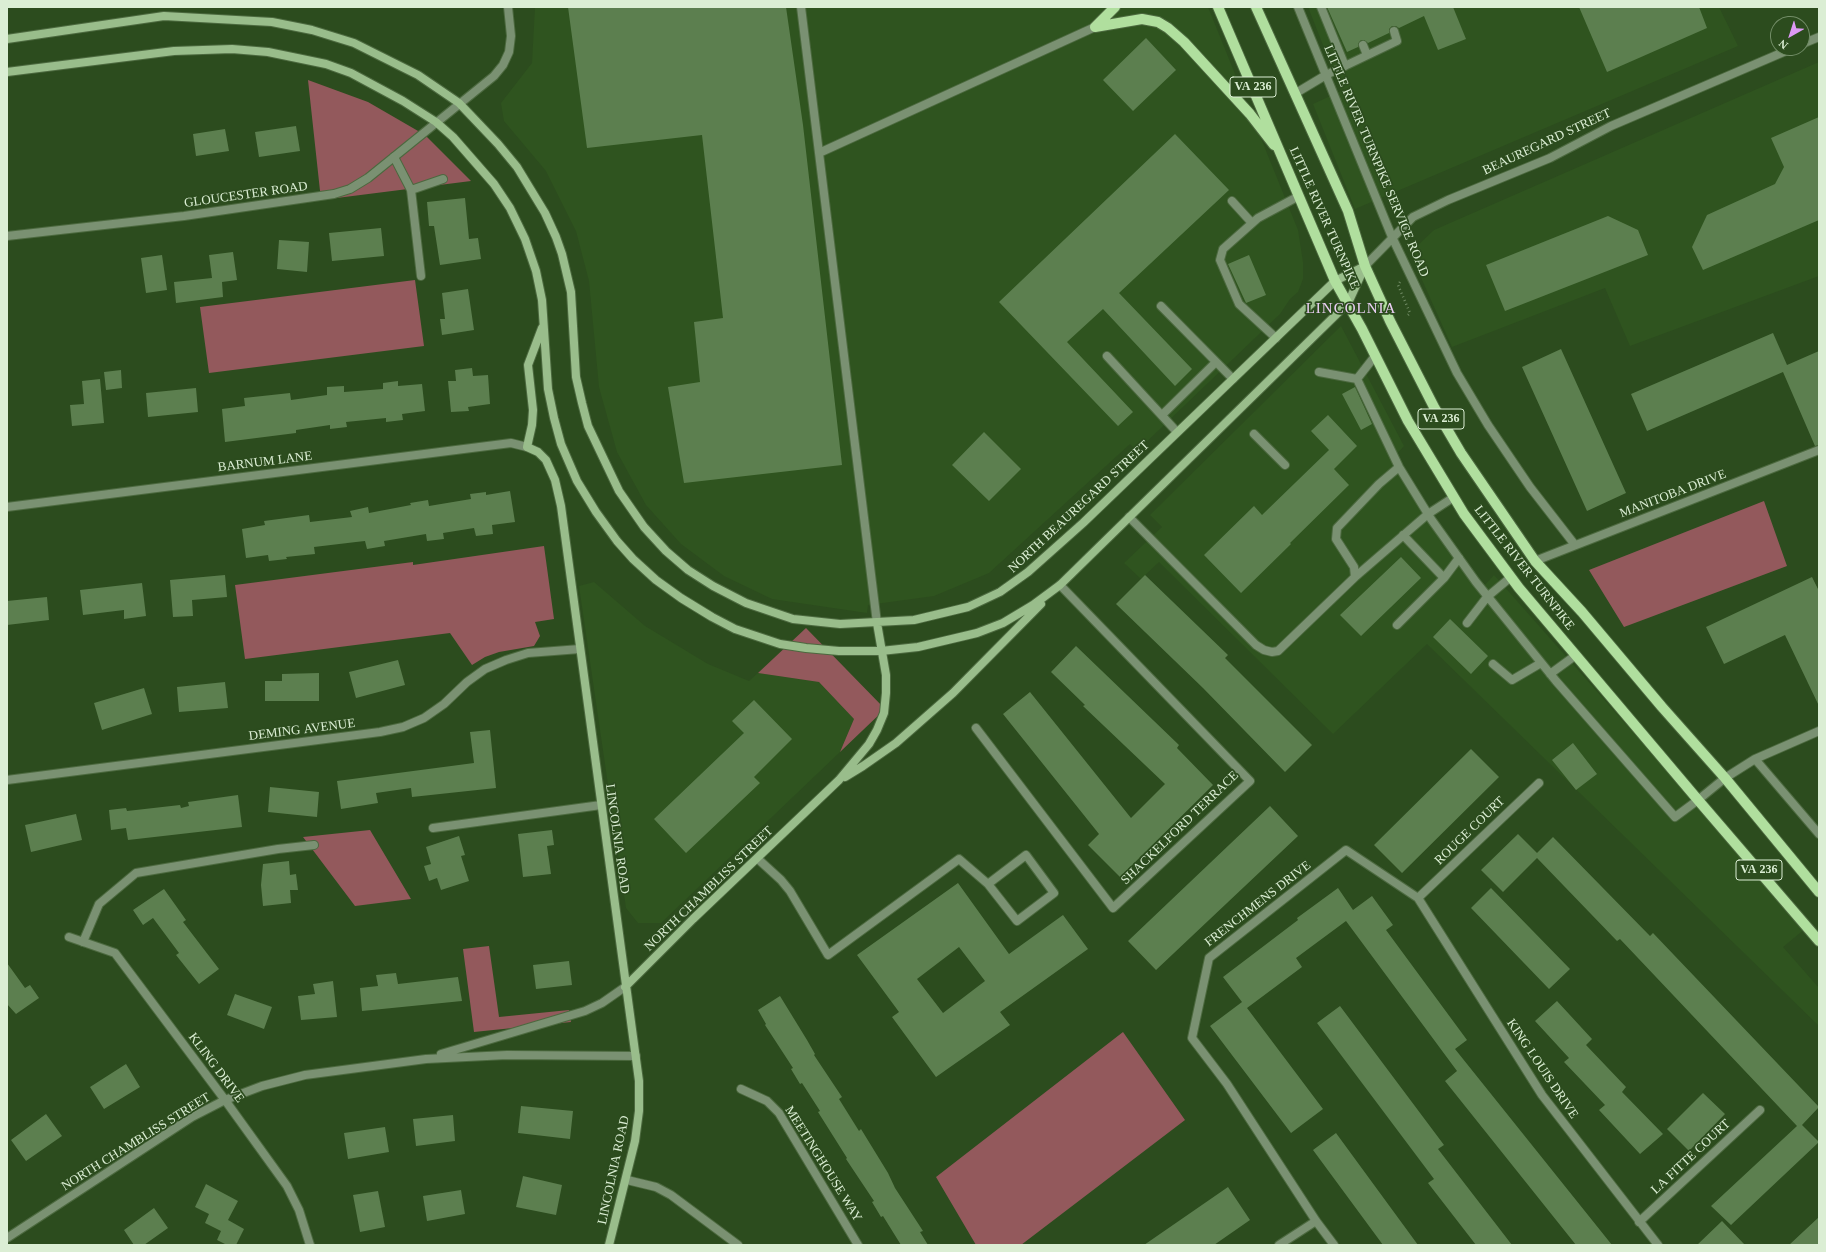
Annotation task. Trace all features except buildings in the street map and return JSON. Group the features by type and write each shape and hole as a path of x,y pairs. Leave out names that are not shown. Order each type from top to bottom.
{"main road":[{"path":"1095,27 1116,7"},
{"name":"LITTLE RIVER TURNPIKE","path":"1218,7 1335,281 1348,303 1408,420 1464,514 1511,577 1698,800 1819,941"},
{"name":"LITTLE RIVER TURNPIKE","path":"1256,7 1348,211 1365,266 1390,320 1434,407 1460,452 1535,561 1582,612 1662,707 1725,778 1819,892"},
{"name":"NORTH BEAUREGARD STREET","path":"7,39 164,16 272,22 312,30 354,43 418,75 459,103 498,144 517,167 545,213 556,237 562,254 571,292 576,377 588,426 620,491 644,527 666,551 688,570 713,586 746,603 775,614 810,622 840,624 914,620 949,612 980,602 1004,589 1028,572 1050,553 1335,281 1365,266"},
{"path":"1095,27 1142,20 1158,22 1168,28 1184,42 1250,114 1282,154"},
{"path":"7,72 174,51 232,49 268,52 326,64 351,74 403,101 436,122 453,137 494,184 510,208 525,239 536,271 542,300 548,389 562,444 577,482 617,541 633,559 656,580 712,618 748,634 780,644 839,651 881,651 918,647 977,633 1014,617 1060,585"},
{"name":"BEAUREGARD STREET","path":"1348,303 1365,266"},
{"path":"839,780 881,755 953,693 1060,585 1348,303"},
{"path":"526,447 532,425 528,365 543,328"},
{"name":"LINCOLNIA ROAD","path":"526,447 538,452 546,460 555,480 561,506 625,987 639,1081 639,1111 635,1141 627,1180 609,1245"},
{"name":"NORTH CHAMBLISS STREET","path":"625,987 839,780 869,744 884,713 886,693 886,675 881,651 878,623"}],"street":[{"path":"459,103 494,76 503,64 509,52 512,36 508,7"},
{"path":"801,7 878,623"},
{"name":"LITTLE RIVER TURNPIKE SERVICE ROAD","path":"1298,7 1392,237 1457,373 1488,425 1530,487 1575,545"},
{"path":"1321,7 1345,66"},
{"path":"819,153 1095,27"},
{"path":"1296,93 1326,75 1397,41 1394,30"},
{"path":"1363,45 1367,55"},
{"name":"BEAUREGARD STREET","path":"1365,266 1392,237 1414,217 1448,200 1550,158 1625,120 1774,56"},
{"name":"GLOUCESTER ROAD","path":"7,236 184,216 334,194 350,189 368,178 459,103"},
{"path":"394,157 411,190 421,276"},
{"path":"411,190 443,179"},
{"path":"1276,338 1239,304 1220,260 1223,249 1258,218 1299,196"},
{"path":"1232,201 1252,224"},
{"path":"1161,306 1233,379"},
{"path":"1107,356 1178,432"},
{"path":"1357,379 1375,356"},
{"path":"1162,415 1216,362"},
{"path":"1318,372 1357,379"},
{"path":"1357,379 1399,467 1428,514 1459,558 1488,597 1550,674 1675,817 1725,778 1755,759 1819,732"},
{"path":"1254,434 1285,465"},
{"name":"BARNUM LANE","path":"7,507 510,444 526,447"},
{"name":"MANITOBA DRIVE","path":"1535,561 1819,450"},
{"path":"1355,577 1354,567 1336,539 1337,528 1379,484 1399,467"},
{"path":"1129,517 1256,645 1264,650 1272,652 1278,651 1355,577 1428,514 1454,497"},
{"path":"1403,536 1444,578"},
{"path":"1397,625 1444,578 1459,558"},
{"path":"1467,623 1488,597 1511,577"},
{"name":"SHACKELFORD TERRACE","path":"976,728 1113,908 1250,780 1060,585"},
{"name":"DEMING AVENUE","path":"7,780 402,727 424,718 444,704 467,682 485,669 528,653 580,649"},
{"path":"1550,674 1576,655"},
{"path":"1493,664 1512,680 1541,663"},
{"path":"1755,759 1819,834"},
{"name":"ROUGE COURT","path":"1418,898 1539,783"},
{"path":"433,828 601,805"},
{"path":"83,942 99,904 136,873 278,849 314,845"},
{"name":"FRENCHMENS DRIVE","path":"1334,1245 1316,1221 1226,1084 1192,1038 1209,958 1346,850 1418,898"},
{"path":"758,859 782,880 828,955 959,859 988,884 1017,921 1054,893 1026,855 988,884"},
{"name":"KING LOUIS DRIVE","path":"1418,898 1542,1094 1658,1245"},
{"name":"KLING DRIVE","path":"69,937 115,953 287,1186 299,1210 310,1245"},
{"name":"NORTH CHAMBLISS STREET","path":"426,1059 585,1011 602,1003 625,987"},
{"name":"NORTH CHAMBLISS STREET","path":"7,1238 192,1117 225,1100 262,1086 305,1076 426,1059 507,1055 636,1056"},
{"name":"MEETINGHOUSE WAY","path":"741,1089 767,1101 779,1113 858,1245"},
{"name":"LA FITTE COURT","path":"1639,1222 1760,1110"},
{"path":"627,1180 656,1187 667,1193 738,1245"},
{"path":"1279,1245 1316,1221"}],"path":[{"path":"1400,282 1398,285 1410,313 1408,315"}],"shaded area":[{"path":"535,7 1208,7 1298,230 1303,262 1303,279 1298,292 1290,299 1280,314 1137,451 1130,444 989,573 934,596 868,605 867,613 772,599 724,576 681,544 646,505 617,452 599,387 589,281 576,231 546,171 504,121 501,103 532,63"},
{"path":"1308,7 1719,7 1738,46 1355,209 1313,104 1341,91"},
{"path":"1819,62 1819,276 1630,346 1605,288 1452,347 1414,262 1417,246 1434,230"},
{"path":"308,80 368,102 425,135 471,181 321,200"},
{"path":"415,280 424,346 209,373 200,307"},
{"path":"1341,326 1404,446 1392,459 1483,587 1494,575 1806,928 1783,947 1819,988 1819,1026 1427,644 1333,734 1159,562 1141,579 1124,563 1162,527 1150,515"},
{"path":"1764,501 1787,566 1624,627 1589,570"},
{"path":"544,546 554,619 535,622 540,636 534,646 499,652 485,657 472,665 450,633 245,659 235,585 413,562 413,565"},
{"path":"594,582 645,626 708,664 749,681 758,673 819,682 854,719 840,752 661,923 638,923 626,908 579,586"},
{"path":"806,628 885,709 840,752 854,719 819,682 758,673"},
{"path":"370,830 411,899 355,906 303,837"},
{"path":"489,946 499,1017 569,1010 571,1022 474,1032 463,949"},
{"path":"1123,1032 1185,1120 1021,1245 976,1245 936,1177"}],"district":[{"name":"LINCOLNIA","path":"1351,309"}]}
